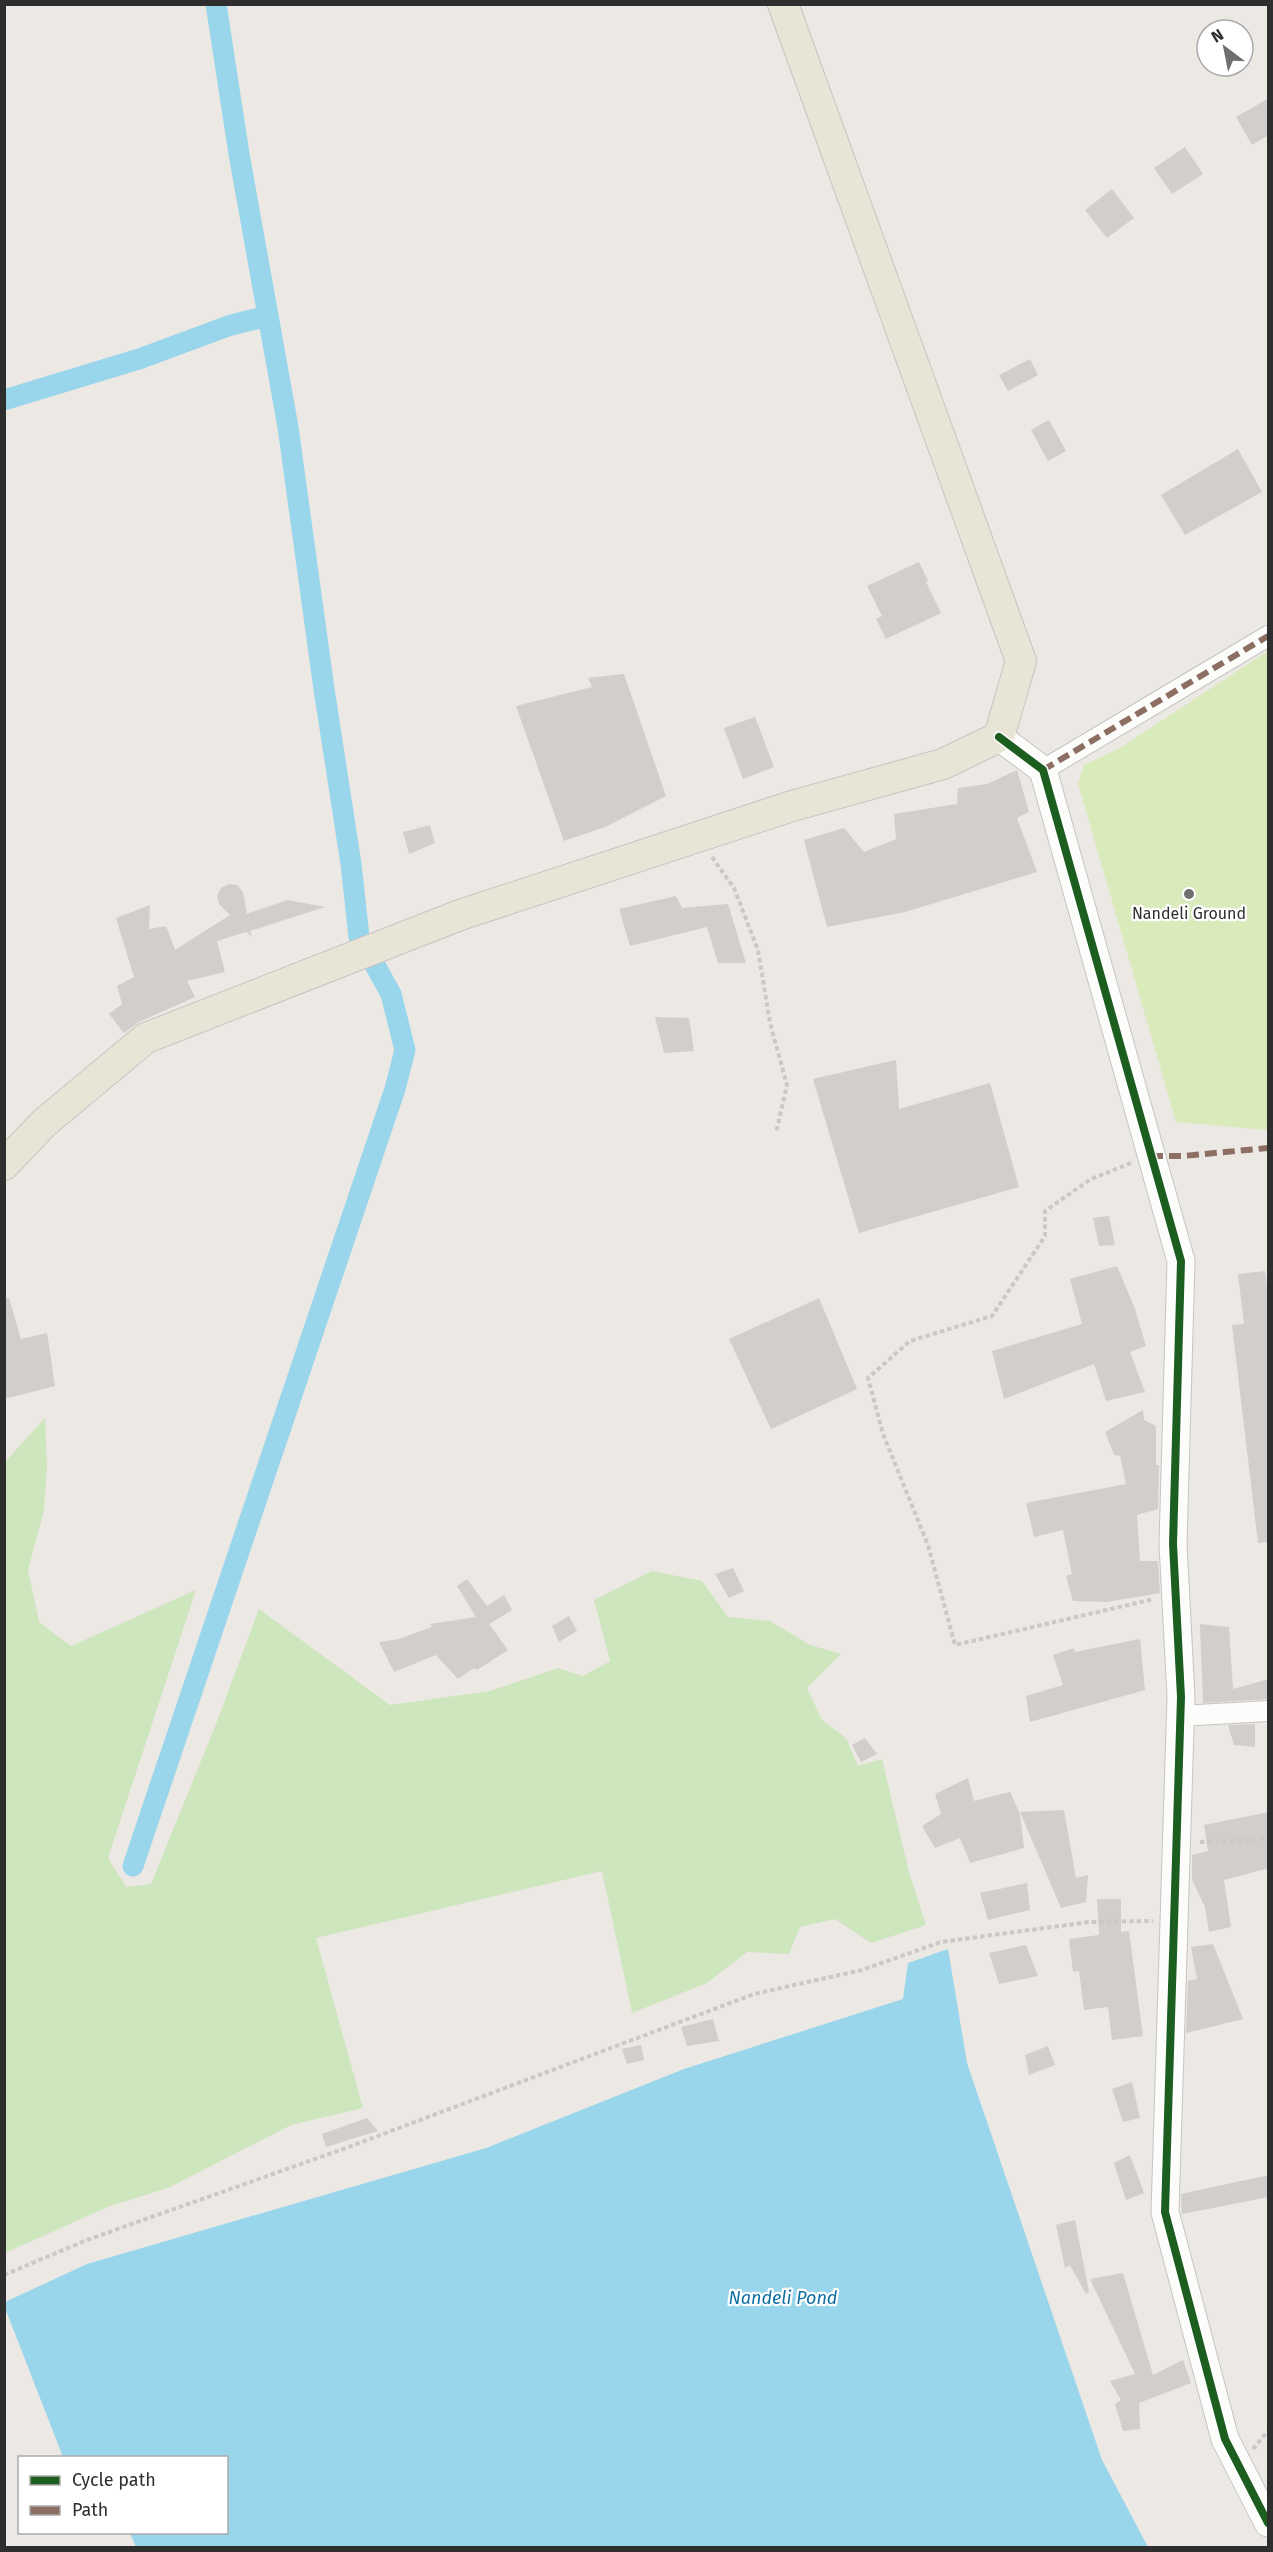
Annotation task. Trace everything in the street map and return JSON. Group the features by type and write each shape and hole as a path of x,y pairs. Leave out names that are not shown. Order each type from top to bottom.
{"main road":[{"path":"4,1165 44,1123 146,1038 460,915 792,806 943,764 999,737 1021,661 783,4"}],"street":[{"path":"1042,771 1269,636"},
{"path":"999,737 1042,771 1181,1261 1173,1544 1180,1716 1165,2212 1225,2439 1269,2523"},
{"path":"1180,1716 1269,1711"}],"path":[{"path":"698,837 734,888 758,950 770,1023 787,1085 776,1132"},
{"path":"1151,1156 1091,1179 1045,1210 1045,1236 992,1316 910,1341 867,1378 883,1434 928,1545 955,1645 1176,1595"},
{"path":"1175,1845 1269,1837"},
{"path":"4,2275 87,2240 346,2148 754,1994 862,1970 941,1942 1089,1922 1173,1921"}],"green space":[{"name":"Nandeli Ground","path":"1268,651 1268,1130 1176,1122 1078,783 1084,765 1120,748"},
{"path":"45,1418 47,1467 44,1511 28,1570 39,1622 71,1646 196,1590 108,1858 126,1887 151,1884 216,1724 259,1609 390,1705 490,1691 558,1668 583,1676 610,1661 594,1600 652,1571 702,1581 728,1617 770,1621 810,1645 841,1654 807,1688 822,1720 846,1738 858,1766 882,1759 909,1872 926,1925 871,1943 835,1919 800,1927 789,1954 747,1952 707,1983 632,2013 602,1871 316,1938 363,2108 291,2125 168,2188 110,2206 5,2253 4,1463"}],"water":[{"name":"Nandeli Pond","path":"948,1949 967,2063 1102,2460 1148,2547 136,2547 130,2534 228,2534 228,2456 63,2456 5,2308 5,2302 87,2264 486,2148 684,2069 903,1999 908,1963"}],"building":[{"path":"1269,98 1269,135 1252,145 1236,117"},
{"path":"1185,147 1203,174 1172,194 1154,168"},
{"path":"1112,189 1134,218 1107,238 1085,210"},
{"path":"1030,359 1038,375 1008,391 999,375"},
{"path":"1049,420 1066,451 1048,461 1031,430"},
{"path":"1238,449 1262,492 1185,535 1161,495"},
{"path":"919,562 941,613 886,639 876,619 882,616 867,586"},
{"path":"624,674 666,796 605,827 564,841 516,706 592,687 588,678"},
{"path":"755,717 774,767 743,779 724,728"},
{"path":"1017,770 1029,812 1017,818 1037,872 905,912 827,927 804,840 844,828 864,852 896,839 894,814 957,804 958,788 987,784"},
{"path":"430,825 435,843 409,854 403,832"},
{"path":"229,884 237,885 243,892 247,914 287,900 325,907 250,931 252,937 246,932 217,941 225,972 187,981 195,997 139,1022 124,1033 109,1014 122,1004 117,986 134,977 116,918 150,905 149,929 166,926 175,950 230,915 219,904 217,896 221,888"},
{"path":"676,896 682,908 728,904 746,963 718,963 707,927 630,946 619,909"},
{"path":"655,1017 689,1018 694,1051 664,1053"},
{"path":"896,1060 899,1109 990,1083 1019,1187 859,1233 813,1079"},
{"path":"1109,1216 1115,1245 1099,1246 1093,1218"},
{"path":"1117,1266 1135,1309 1146,1346 1130,1352 1145,1392 1106,1401 1094,1364 1004,1399 992,1351 1082,1324 1070,1279"},
{"path":"1265,1271 1269,1301 1269,1542 1258,1543 1232,1325 1244,1324 1238,1274"},
{"path":"4,1298 9,1298 21,1339 47,1333 55,1386 4,1399"},
{"path":"819,1298 857,1389 771,1429 729,1339"},
{"path":"1143,1410 1144,1420 1156,1426 1156,1465 1159,1465 1158,1509 1137,1515 1140,1561 1158,1561 1160,1593 1107,1602 1073,1601 1066,1576 1072,1574 1063,1530 1034,1537 1026,1503 1126,1484 1120,1456 1114,1455 1105,1432"},
{"path":"733,1568 744,1591 729,1598 715,1574"},
{"path":"467,1579 487,1606 504,1595 512,1610 489,1624 508,1650 458,1679 436,1655 394,1672 379,1642 399,1639 432,1627 430,1624 476,1617 457,1586"},
{"path":"569,1616 577,1631 559,1642 552,1626"},
{"path":"1200,1624 1229,1627 1233,1689 1269,1679 1269,1699 1203,1703"},
{"path":"1140,1639 1145,1690 1030,1722 1026,1696 1063,1685 1053,1655 1074,1648 1075,1652"},
{"path":"1255,1724 1255,1747 1234,1745 1228,1725"},
{"path":"865,1738 877,1754 861,1762 852,1745"},
{"path":"968,1778 974,1801 1010,1792 1020,1814 1024,1848 970,1863 960,1838 935,1848 922,1826 941,1814 935,1794"},
{"path":"1064,1810 1076,1878 1088,1875 1086,1902 1061,1908 1020,1812"},
{"path":"1269,1812 1269,1868 1224,1880 1231,1927 1209,1932 1205,1907 1192,1880 1192,1855 1208,1851 1204,1825"},
{"path":"1027,1883 1030,1910 988,1920 980,1893"},
{"path":"1097,1899 1121,1899 1121,1932 1129,1931 1143,2036 1112,2040 1108,2007 1084,2010 1079,1971 1073,1972 1069,1939 1099,1935"},
{"path":"1213,1944 1243,2019 1186,2033 1188,1981 1197,1979 1191,1947"},
{"path":"1026,1945 1038,1976 999,1984 989,1953"},
{"path":"713,2019 719,2041 687,2046 681,2027"},
{"path":"641,2045 644,2060 627,2064 622,2049"},
{"path":"1048,2046 1055,2065 1029,2075 1025,2055"},
{"path":"1132,2082 1140,2118 1123,2122 1112,2089"},
{"path":"367,2118 378,2131 326,2147 322,2134"},
{"path":"1130,2155 1144,2193 1126,2200 1114,2163"},
{"path":"1269,2175 1269,2197 1182,2214 1181,2194"},
{"path":"1075,2220 1089,2292 1086,2294 1070,2265 1065,2268 1056,2225"},
{"path":"1123,2273 1153,2375 1183,2360 1191,2383 1139,2403 1140,2429 1123,2431 1115,2404 1121,2400 1110,2381 1135,2374 1090,2279"}],"waterway":[{"path":"216,4 239,154 288,427 351,864 359,937"},
{"path":"4,400 139,359 231,325 268,316"},
{"path":"133,1866 395,1089 405,1050 391,994 376,967"}],"marked path":[{"path":"1043,770 1268,636"},
{"path":"1151,1156 1183,1156 1268,1148"}],"cycle path":[{"path":"999,737 1043,770 1181,1261 1173,1544 1181,1697 1165,2212 1225,2439 1268,2523"}],"place":[{"name":"Nandeli Ground","path":"1189,894"}]}
